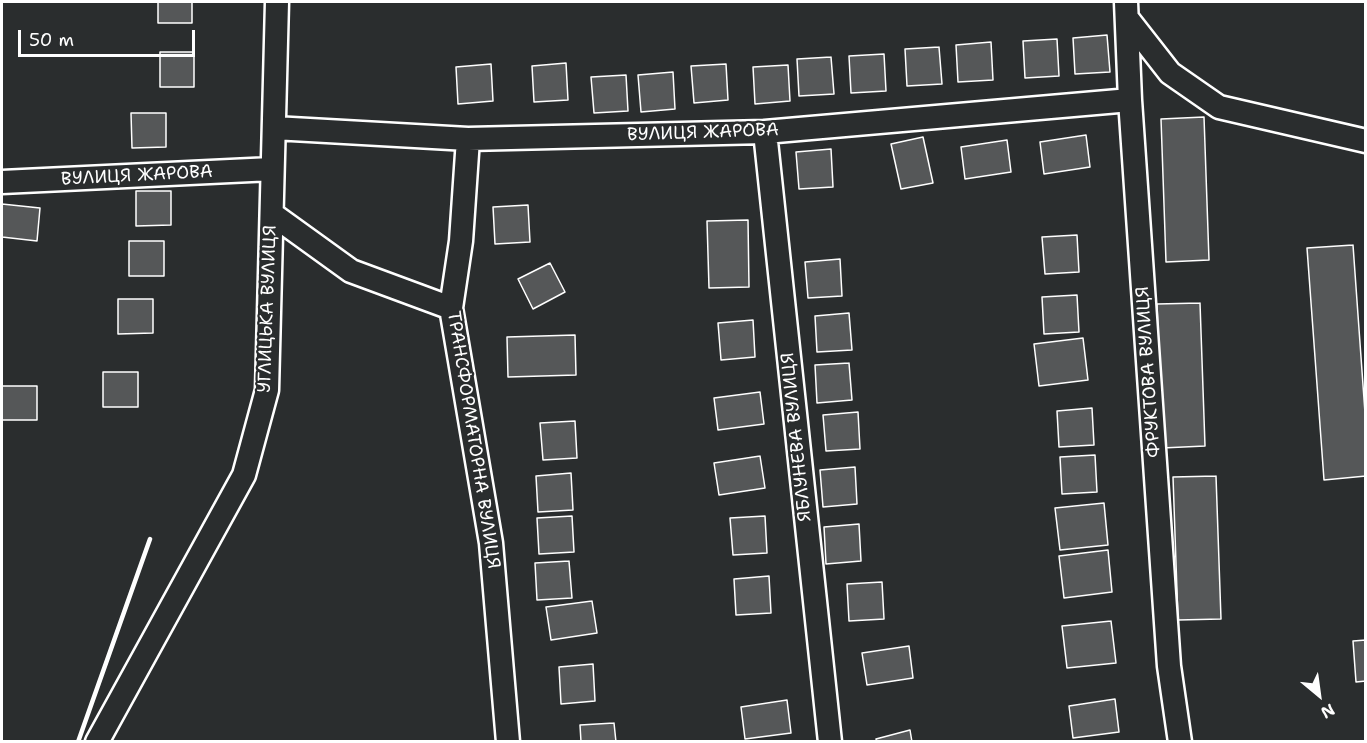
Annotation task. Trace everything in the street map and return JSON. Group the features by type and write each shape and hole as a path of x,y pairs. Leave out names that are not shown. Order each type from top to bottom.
{"street":[{"name":"УГЛИЦЬКА ВУЛИЦЯ","path":"97,741 244,475 267,390 278,2"},
{"name":"ФРУКТОВА ВУЛИЦЯ","path":"1127,10 1130,100 1169,666 1180,741"},
{"path":"1127,10 1170,74 1219,107 1365,141"},
{"name":"ВУЛИЦЯ ЖАРОВА","path":"274,128 468,139 765,132 1130,100"},
{"name":"ЯБЛУНЕВА ВУЛИЦЯ","path":"765,132 830,741"},
{"name":"ТРАНСФОРМАТОРНА ВУЛИЦЯ","path":"468,139 461,241 451,308 491,543 508,741"},
{"name":"ВУЛИЦЯ ЖАРОВА","path":"2,182 272,169"},
{"path":"272,214 351,271 451,308"}],"building":[{"path":"158,2 192,2 192,23 158,23"},
{"path":"1107,35 1110,72 1075,74 1073,38"},
{"path":"1057,39 1059,76 1025,78 1023,41"},
{"path":"991,42 993,80 958,82 956,45"},
{"path":"939,47 942,84 907,86 905,49"},
{"path":"160,52 194,52 194,87 160,87"},
{"path":"884,54 886,91 851,93 849,56"},
{"path":"831,57 834,94 799,96 797,59"},
{"path":"566,63 568,100 534,102 532,66"},
{"path":"491,64 493,101 458,104 456,67"},
{"path":"726,64 728,100 694,103 691,66"},
{"path":"788,65 790,101 755,104 753,67"},
{"path":"673,72 675,109 641,112 638,75"},
{"path":"626,75 628,111 594,113 591,77"},
{"path":"131,113 166,113 166,147 132,148"},
{"path":"1204,117 1209,260 1166,262 1161,119"},
{"path":"1086,135 1090,167 1044,174 1040,142"},
{"path":"923,137 933,183 901,189 891,144"},
{"path":"1007,140 1011,172 965,179 961,147"},
{"path":"831,149 833,187 799,189 796,152"},
{"path":"136,191 171,191 171,225 136,226"},
{"path":"2,204 40,208 37,241 2,237"},
{"path":"528,205 530,242 495,244 493,207"},
{"path":"748,220 749,287 709,288 707,221"},
{"path":"1077,235 1079,272 1045,274 1042,237"},
{"path":"129,241 164,241 164,276 129,276"},
{"path":"1353,245 1366,427 1366,476 1324,480 1307,248"},
{"path":"840,259 842,296 808,298 805,262"},
{"path":"550,263 565,292 533,309 518,279"},
{"path":"1077,295 1079,332 1044,334 1042,297"},
{"path":"118,299 153,299 153,333 118,334"},
{"path":"1200,303 1205,446 1162,448 1157,304"},
{"path":"849,313 852,350 817,352 815,316"},
{"path":"753,320 755,357 721,360 718,323"},
{"path":"575,335 576,375 508,377 507,337"},
{"path":"1083,338 1088,380 1039,386 1034,344"},
{"path":"849,363 852,400 817,403 815,365"},
{"path":"103,372 138,372 138,407 103,407"},
{"path":"2,386 37,386 37,420 2,420"},
{"path":"760,392 764,424 718,430 714,398"},
{"path":"1092,408 1094,445 1059,447 1057,411"},
{"path":"858,412 860,449 826,451 823,415"},
{"path":"575,421 577,458 543,460 540,423"},
{"path":"1095,455 1097,492 1062,494 1060,457"},
{"path":"760,456 765,488 719,495 714,463"},
{"path":"855,467 857,504 823,507 820,470"},
{"path":"571,473 573,510 538,512 536,476"},
{"path":"1216,476 1221,619 1178,620 1173,477"},
{"path":"1104,503 1108,545 1060,550 1055,508"},
{"path":"572,516 574,552 539,554 537,518"},
{"path":"765,516 767,553 733,555 730,518"},
{"path":"859,524 861,561 826,564 824,527"},
{"path":"1108,550 1112,592 1064,598 1059,556"},
{"path":"569,561 572,598 537,600 535,563"},
{"path":"769,576 771,613 736,615 734,579"},
{"path":"882,582 884,619 849,621 847,584"},
{"path":"592,601 597,633 551,640 546,607"},
{"path":"1111,621 1116,663 1067,668 1062,626"},
{"path":"1366,640 1366,681 1356,682 1353,641"},
{"path":"909,646 913,678 867,685 862,653"},
{"path":"593,664 595,701 561,704 559,667"},
{"path":"1115,699 1119,732 1073,738 1069,706"},
{"path":"787,700 791,733 745,739 741,707"},
{"path":"614,723 616,742 581,742 580,725"},
{"path":"910,730 912,742 877,742 876,739"}],"railway":[{"path":"78,742 150,539"}]}
